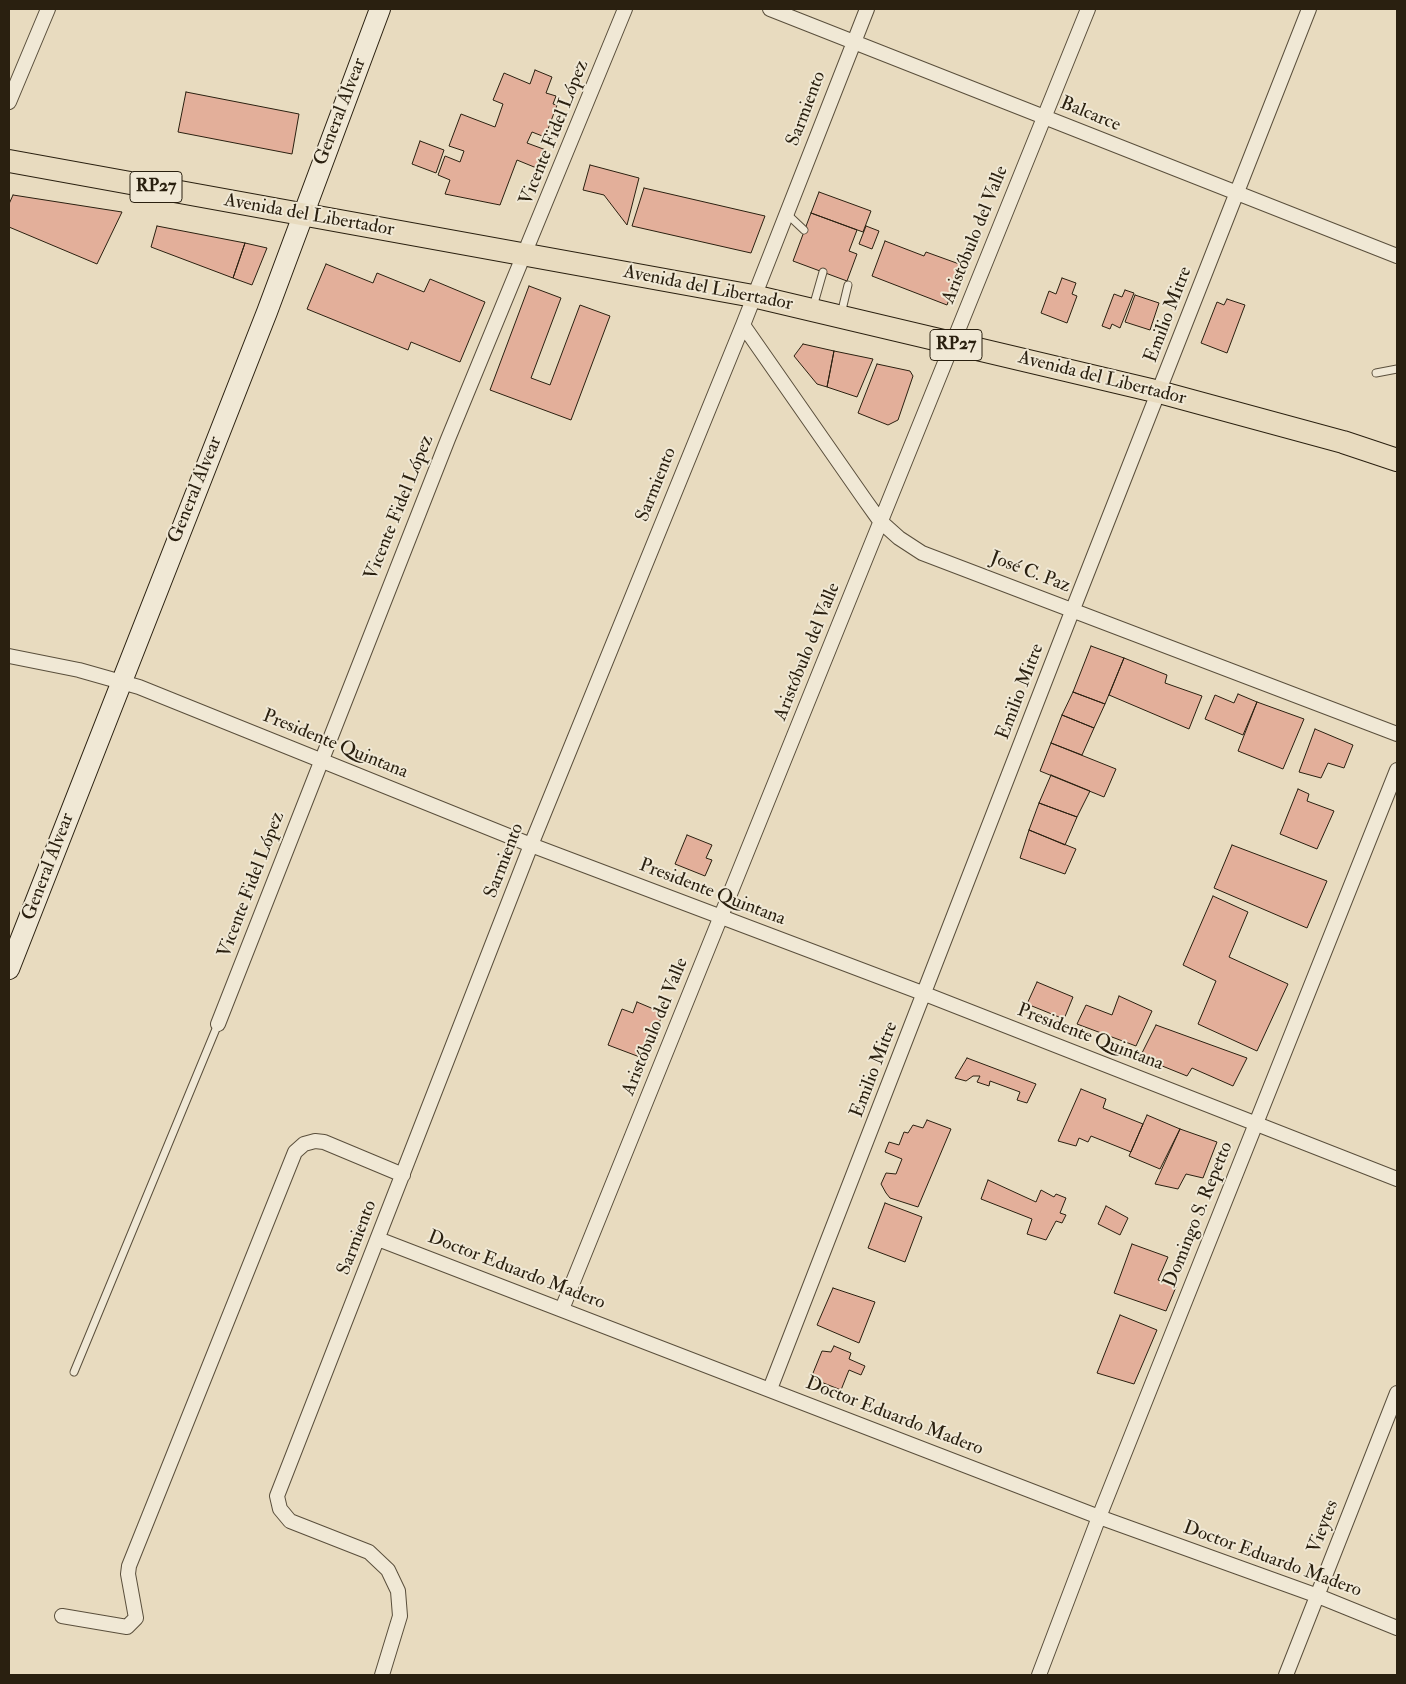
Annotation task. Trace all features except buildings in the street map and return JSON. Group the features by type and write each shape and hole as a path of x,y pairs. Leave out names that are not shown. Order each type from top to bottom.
{"main road":[{"name":"Avenida del Libertador","path":"9,161 754,296 1159,392 1343,442 1397,460"}],"street":[{"path":"9,102 48,9"},
{"name":"General Alvear","path":"9,969 267,312 380,9"},
{"name":"Vicente Fidel López","path":"218,1024 448,439 526,254 625,9"},
{"name":"Balcarce","path":"770,9 1397,256"},
{"name":"Sarmiento","path":"382,1675 400,1616 398,1591 388,1570 369,1552 290,1521 280,1509 277,1496 532,845 743,324 866,9"},
{"name":"Aristóbulo del Valle","path":"562,1309 1088,9"},
{"name":"Emilio Mitre","path":"770,1390 1073,609 1309,9"},
{"name":"José C. Paz","path":"743,324 880,521 898,538 922,553 1397,734"},
{"name":"Presidente Quintana","path":"9,656 79,670 121,681 532,845 925,994 1397,1179"},
{"name":"Domingo S. Repetto","path":"1039,1675 1098,1517 1397,770"},
{"path":"62,1616 127,1627 136,1618 128,1574 129,1566 296,1152 304,1144 314,1141 324,1142 403,1175"},
{"name":"Doctor Eduardo Madero","path":"378,1239 1098,1517 1318,1596 1397,1628"},
{"name":"Vieytes","path":"1286,1675 1397,1392"}],"lane":[{"path":"786,213 804,230"},
{"path":"812,310 823,272"},
{"path":"840,317 848,285"},
{"path":"1376,373 1397,369"},
{"path":"74,1372 218,1024"}]}
